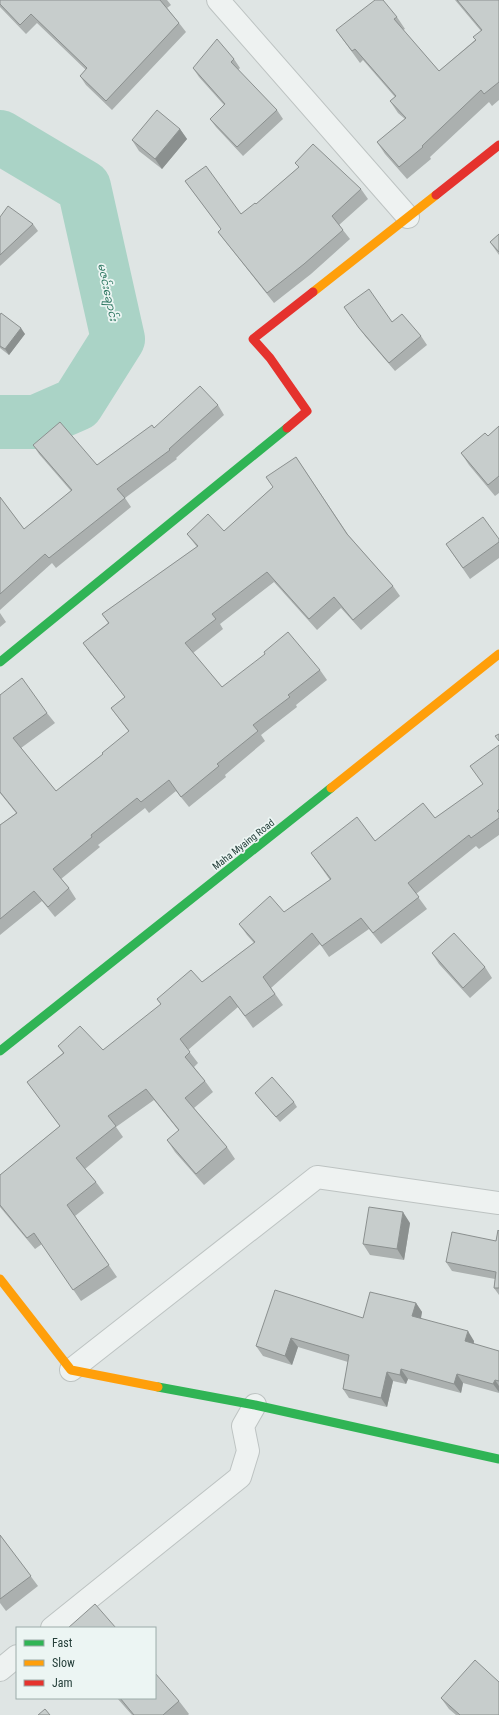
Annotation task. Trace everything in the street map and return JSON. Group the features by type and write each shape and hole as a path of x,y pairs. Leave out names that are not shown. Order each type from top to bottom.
{"street":[{"path":"222,1 408,217"},
{"path":"0,662 307,411 270,358 253,339 499,145"},
{"name":"Maha Myaing Road","path":"0,1051 499,654"},
{"path":"71,1370 318,1177 499,1203"},
{"path":"0,1279 71,1370 256,1405 499,1459"},
{"path":"53,1627 240,1477 248,1452 243,1426 256,1405"},
{"path":"0,1670 16,1657"}],"building":[{"path":"0,0 160,0 179,23 106,101 80,76 87,68 31,14 20,25 0,4"},
{"path":"375,0 383,0 397,17 394,19 439,71 476,40 473,37 482,30 457,0 499,0 499,82 484,94 481,90 422,146 423,147 399,167 377,142 406,118 390,101 396,96 355,49 352,51 336,30"},
{"path":"217,39 234,59 231,62 277,110 237,147 210,119 225,104 193,68"},
{"path":"157,110 180,129 155,159 132,140"},
{"path":"313,144 361,189 332,216 343,230 304,264 267,293 218,232 221,229 185,181 206,166 241,214 255,203 256,204 299,167 295,163"},
{"path":"8,206 33,224 0,255 0,217"},
{"path":"499,234 499,252 490,242"},
{"path":"369,289 392,322 402,314 421,336 389,363 359,328 344,307"},
{"path":"1,313 21,328 5,349 0,346"},
{"path":"200,386 218,405 169,449 170,450 117,489 125,498 49,558 45,554 0,594 0,497 24,529 72,490 33,445 60,422 97,465 152,425 154,428"},
{"path":"499,426 499,476 488,485 461,453 485,433 488,436"},
{"path":"296,457 347,534 393,586 353,620 334,597 309,619 267,572 212,614 216,619 185,643 222,687 265,654 264,652 288,632 320,670 288,695 290,697 253,725 258,731 217,764 219,766 181,797 169,780 141,802 137,798 91,835 92,837 53,869 69,888 48,907 34,891 0,919 0,825 17,813 0,792 0,695 22,678 47,713 13,738 56,791 103,754 102,753 129,731 111,708 125,697 83,643 109,623 102,614 198,546 187,534 208,514 224,531 273,487 266,477"},
{"path":"483,517 499,539 499,542 463,568 446,544"},
{"path":"499,734 499,741 495,736"},
{"path":"499,745 499,809 497,811 499,813 499,818 471,838 469,835 408,883 419,897 373,933 361,918 322,946 312,933 263,977 275,994 245,1016 230,996 180,1039 190,1052 185,1057 205,1081 185,1098 227,1147 196,1174 167,1140 179,1130 146,1089 108,1116 116,1126 76,1158 96,1182 67,1205 109,1265 73,1290 34,1233 27,1238 0,1205 0,1175 60,1126 27,1082 64,1053 58,1046 80,1026 103,1050 161,1004 157,999 191,970 202,982 255,942 239,924 270,896 284,912 331,879 311,853 357,817 375,841 423,803 435,818 483,784 470,766"},
{"path":"454,933 485,967 463,988 432,953"},
{"path":"272,1077 294,1102 276,1117 255,1093"},
{"path":"369,1207 403,1212 397,1249 363,1244"},
{"path":"498,1230 499,1288 494,1288 496,1272 446,1262 452,1232 496,1241"},
{"path":"275,1290 363,1318 370,1292 416,1303 412,1316 468,1331 465,1341 499,1351 499,1381 495,1380 493,1384 457,1374 454,1384 401,1369 400,1375 387,1372 381,1398 343,1389 349,1355 291,1338 285,1356 256,1346"},
{"path":"0,1535 31,1576 0,1599"},
{"path":"95,1604 115,1627 69,1627"},
{"path":"475,1660 499,1682 499,1715 460,1715 441,1698"},
{"path":"156,1674 179,1701 163,1715 134,1715 121,1699 156,1699"},
{"path":"45,1709 50,1715 38,1715"}],"waterway":[{"name":"မဇင်းချောင်း","path":"0,137 84,187 118,339 77,404 36,422 0,422"}],"traffic: fast":[{"path":"0,662 287,428"},
{"path":"0,1051 331,788"},
{"path":"158,1387 255,1405 499,1459"}],"traffic: slow":[{"path":"313,292 436,195"},
{"path":"331,788 499,654"},
{"path":"0,1279 71,1370 158,1387"}],"traffic: jam":[{"path":"436,195 499,145"},
{"path":"287,428 307,411 270,358 253,339 313,292"}]}
